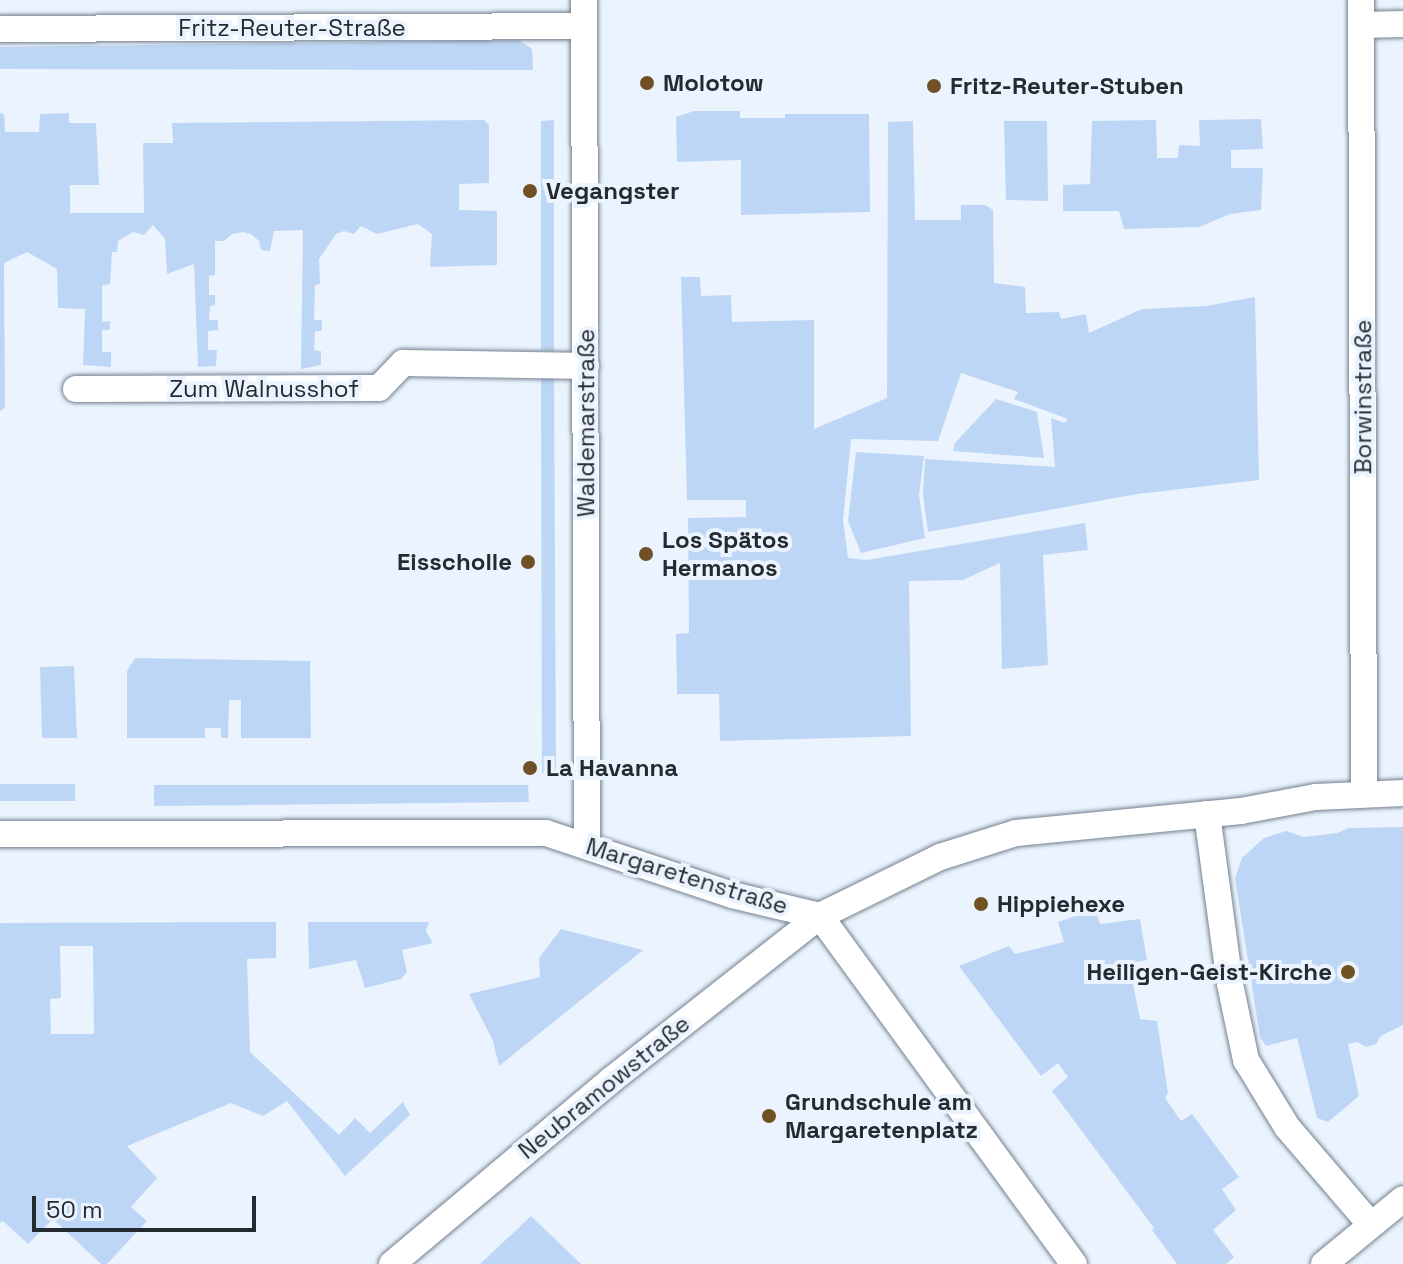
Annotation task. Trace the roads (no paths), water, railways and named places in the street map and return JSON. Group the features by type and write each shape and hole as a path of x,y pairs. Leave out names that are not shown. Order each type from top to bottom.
{"street":[{"path":"1361,12 1403,24"},
{"name":"Borwinstraße","path":"1361,12 1364,794"},
{"name":"Fritz-Reuter-Straße","path":"0,29 584,13"},
{"name":"Waldemarstraße","path":"584,13 587,846"},
{"name":"Zum Walnusshof","path":"76,389 379,388 403,363 586,366"},
{"name":"Margaretenstraße","path":"0,834 546,833 732,895 820,916 940,857 1016,833 1364,794 1403,793"},
{"path":"1207,814 1230,984 1246,1060 1287,1127 1371,1225"},
{"path":"820,916 1074,1264"},
{"name":"Neubramowstraße","path":"401,1261 610,1081 820,916"},
{"path":"1324,1264 1403,1199"}],"place":[{"name":"Molotow","path":"647,83"},
{"name":"Fritz-Reuter-Stuben","path":"934,86"},
{"name":"Vegangster","path":"530,191"},
{"name":"Los Spätos Hermanos","path":"646,554"},
{"name":"Eisscholle","path":"528,562"},
{"name":"La Havanna","path":"530,768"},
{"name":"Hippiehexe","path":"981,904"},
{"name":"Heiligen-Geist-Kirche","path":"1348,972"},
{"name":"Grundschule am Margaretenplatz","path":"769,1116"}]}
